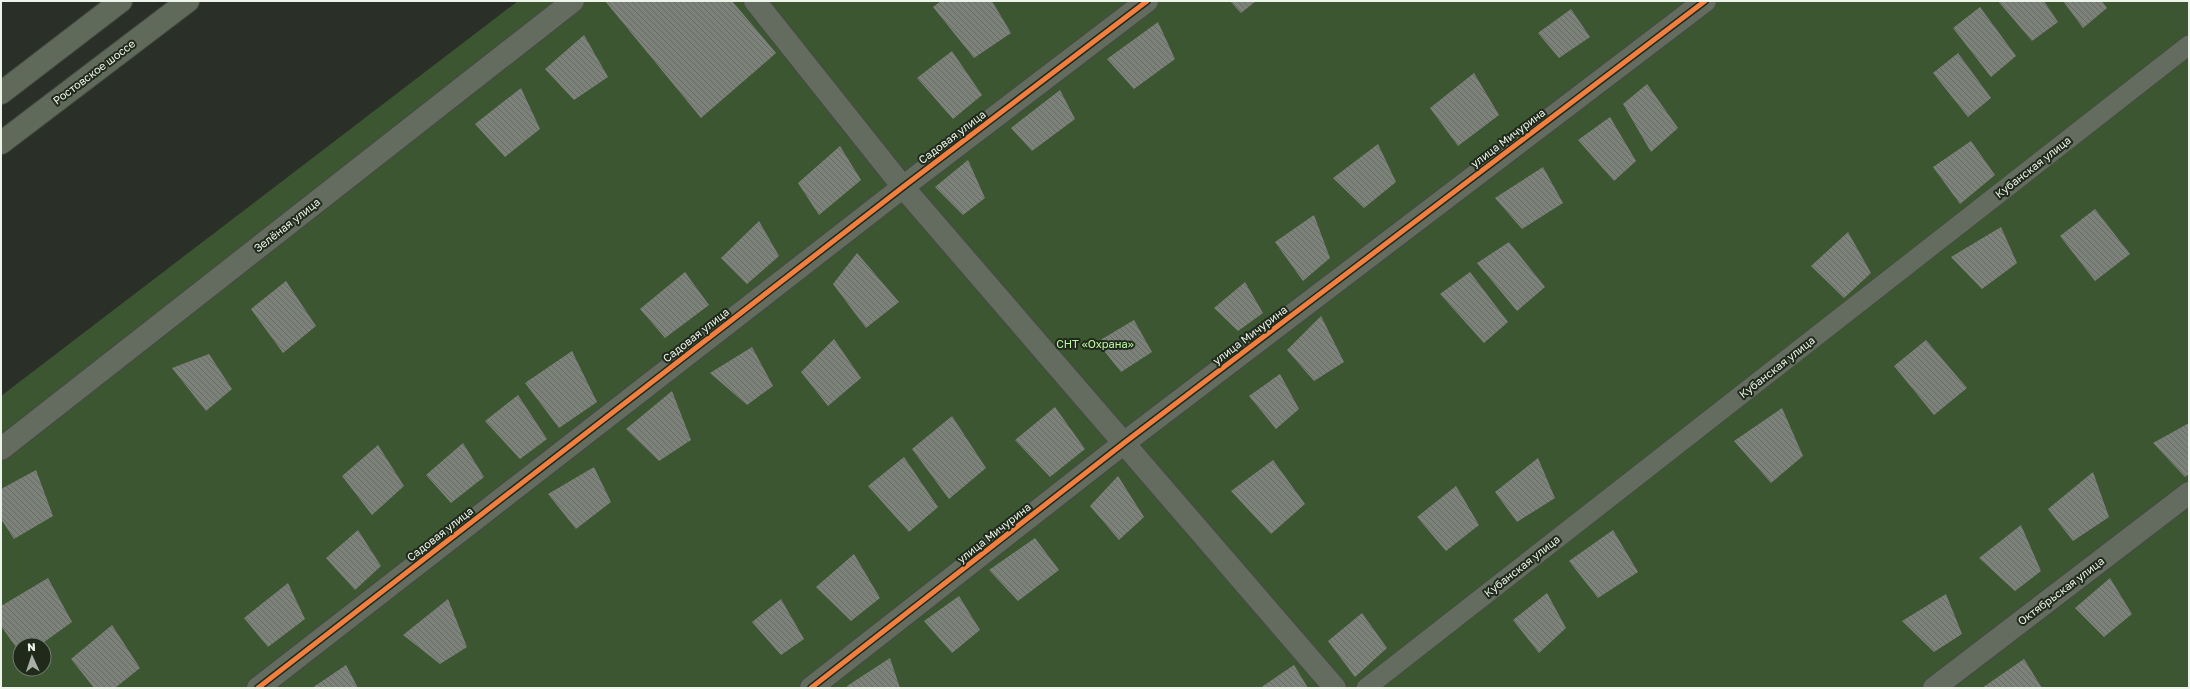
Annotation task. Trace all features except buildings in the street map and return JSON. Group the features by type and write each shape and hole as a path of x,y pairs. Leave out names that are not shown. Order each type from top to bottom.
{"highway":[{"path":"1,93 121,1"},
{"name":"Ростовское шоссе","path":"1,143 188,1"}],"street":[{"name":"Зелёная улица","path":"1,449 573,1"},
{"path":"755,1 903,187 1335,688"},
{"name":"Садовая улица","path":"258,688 903,187 1147,1"},
{"name":"улица Мичурина","path":"811,688 1124,443 1705,1"},
{"name":"Октябрьская улица","path":"1934,688 2189,493"}],"lane":[{"name":"Кубанская улица","path":"1366,688 2189,45"}],"green space":[{"name":"СНТ «Охрана»","path":"518,1 2189,1 2189,688 1,688 1,396"}],"cycle path":[{"path":"258,688 903,187 1147,1"},
{"path":"811,688 1124,443 1705,1"}]}
